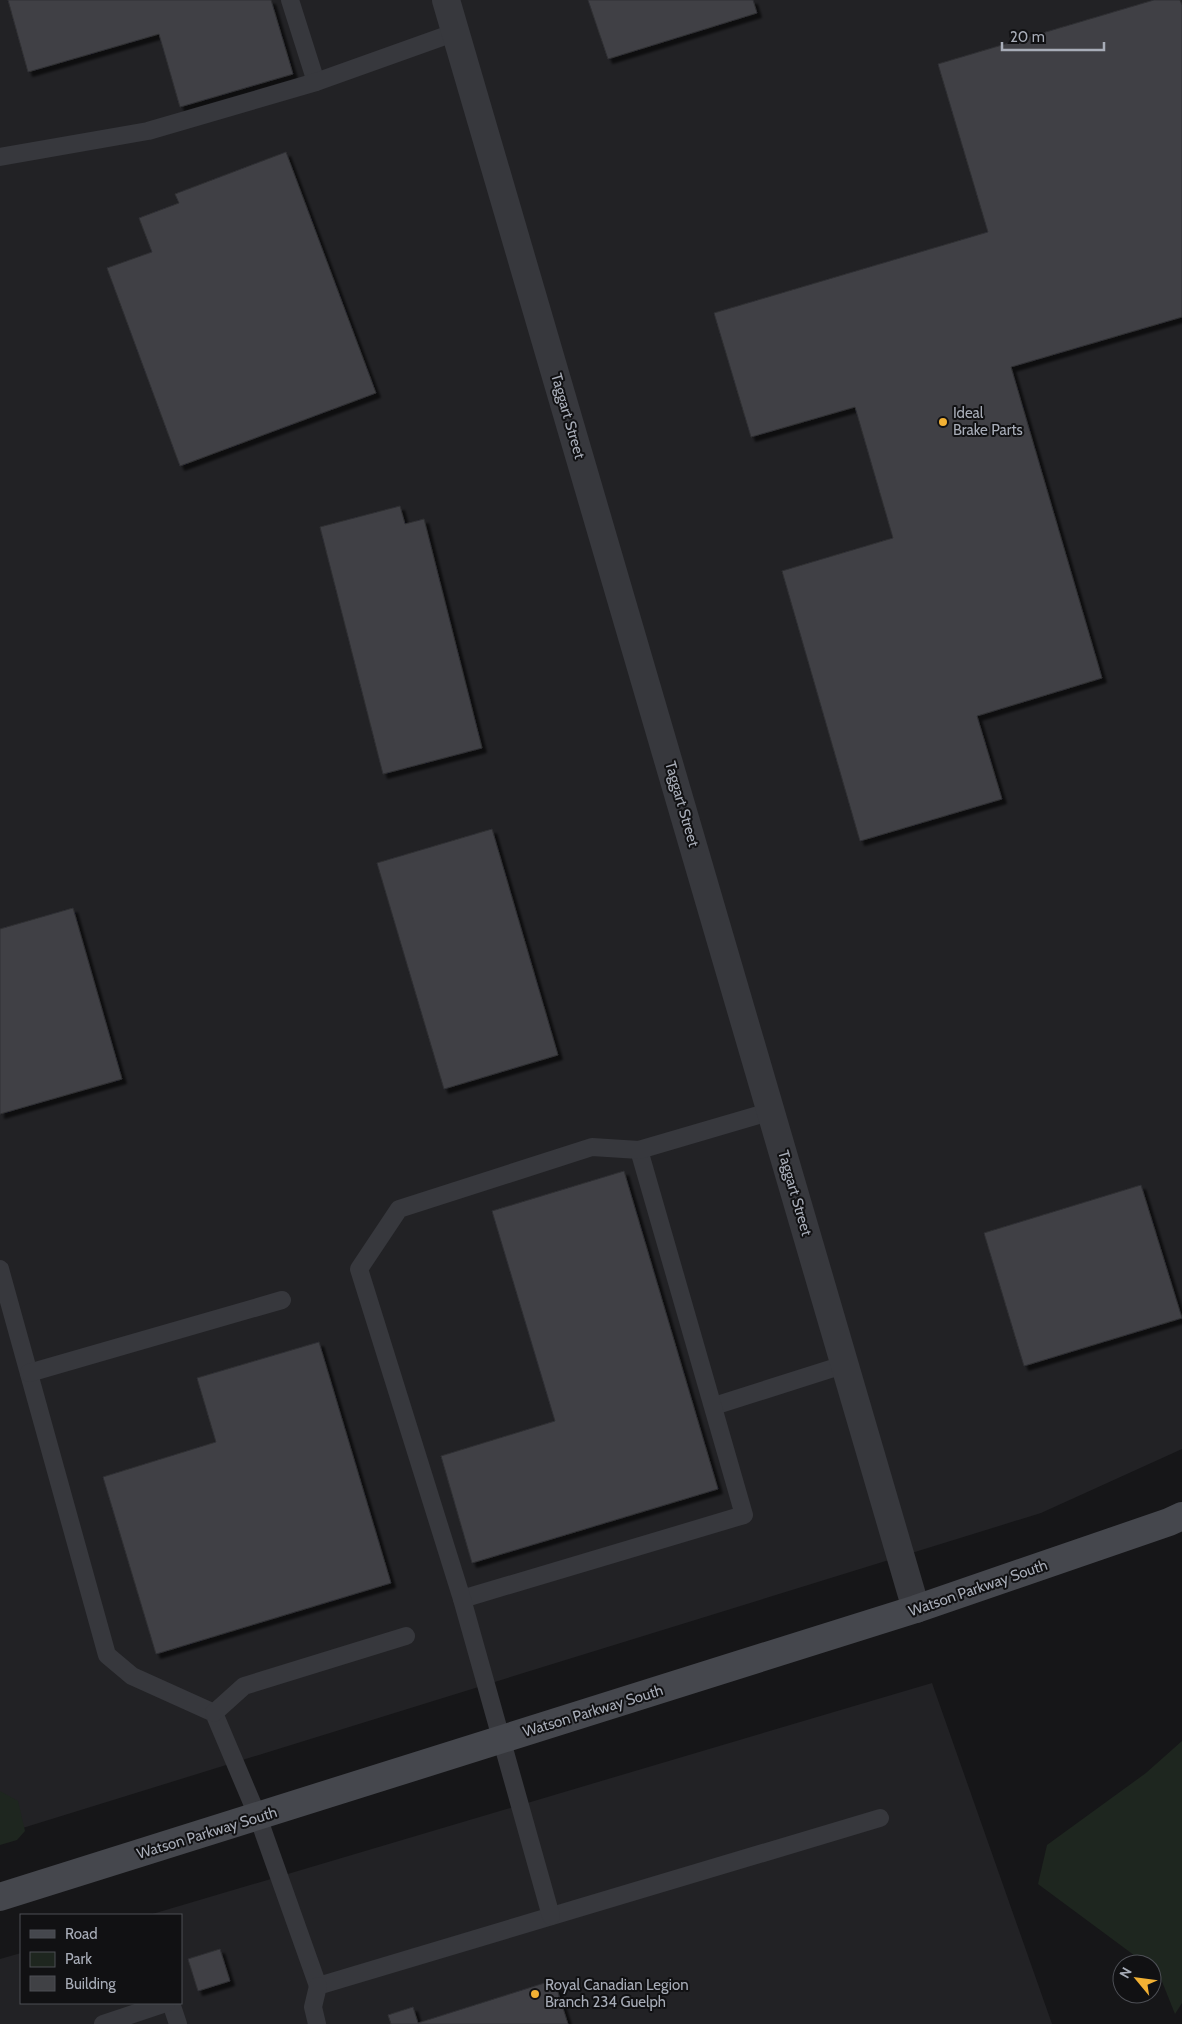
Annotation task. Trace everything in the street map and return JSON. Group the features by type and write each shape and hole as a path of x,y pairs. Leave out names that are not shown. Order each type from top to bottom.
{"main road":[{"name":"Watson Parkway South","path":"0,1897 916,1609 1182,1516"}],"street":[{"name":"Taggart Street","path":"446,0 772,1111 843,1365 916,1609"}],"lane":[{"path":"290,0 316,82"},
{"path":"0,157 148,132 316,82 456,32"},
{"path":"552,1916 462,1599 359,1269 399,1209 592,1147 639,1150 772,1111"},
{"path":"462,1599 744,1515 639,1150"},
{"path":"0,1269 107,1655 132,1676 214,1713 258,1817 318,1986 313,2007 317,2024"},
{"path":"29,1373 282,1300"},
{"path":"714,1406 843,1365"},
{"path":"214,1713 244,1686 406,1636"},
{"path":"318,1986 880,1818"},
{"path":"104,2024 163,2004"},
{"path":"171,2004 178,2024"}],"shaded area":[{"path":"0,0 1182,0 1182,1449 1041,1513 0,1835"},
{"path":"932,1683 1052,2024 0,2024 0,1959 20,1953 20,2004 182,2004 182,1914 152,1914"}],"green space":[{"path":"1182,1741 1182,2003 1175,2014 1162,1982 1162,1954 1132,1954 1038,1884 1047,1845 1146,1773"},
{"path":"0,1791 18,1801 25,1831 17,1840 0,1845"}],"building":[{"path":"8,0 271,0 293,74 180,107 159,34 28,72"},
{"path":"588,0 753,0 757,13 608,59"},
{"name":"Ideal Brake Parts","path":"1154,0 1180,0 1182,5 1182,317 1011,367 1102,678 977,716 1002,799 860,841 782,571 893,538 855,407 751,437 714,313 988,232 938,64"},
{"path":"286,152 376,393 180,466 107,268 152,252 139,218 179,203 175,194"},
{"path":"400,506 405,524 424,519 482,748 383,774 320,527"},
{"path":"492,829 558,1055 444,1089 377,863"},
{"path":"73,908 122,1079 0,1114 0,929"},
{"path":"624,1171 718,1489 472,1563 441,1456 555,1421 492,1211"},
{"path":"1141,1185 1182,1318 1024,1366 984,1233"},
{"path":"319,1342 391,1583 156,1654 103,1477 216,1442 197,1378"},
{"path":"220,1949 230,1981 198,1991 188,1959"},
{"name":"Royal Canadian Legion Branch 234 Guelph","path":"554,1980 568,2024 391,2024 388,2015 413,2007 418,2023"}],"place":[{"name":"Ideal Brake Parts","path":"943,422"},
{"name":"Royal Canadian Legion Branch 234 Guelph","path":"535,1994"}]}
